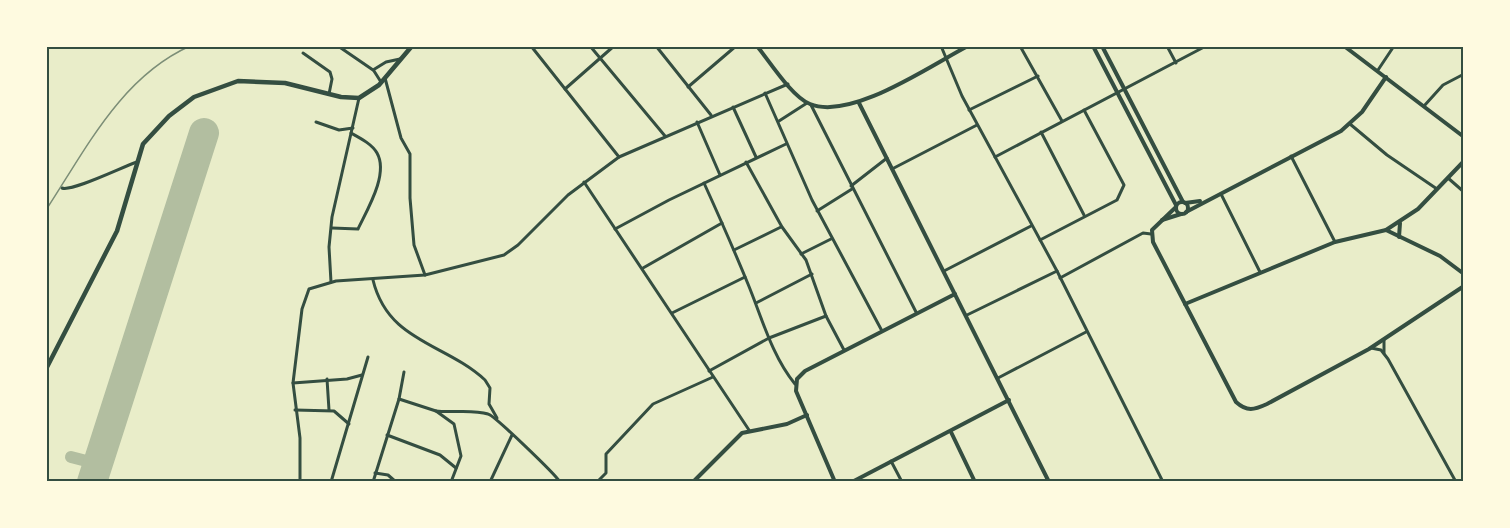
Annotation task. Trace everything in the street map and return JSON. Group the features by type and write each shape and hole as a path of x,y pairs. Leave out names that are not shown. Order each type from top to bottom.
{"main road":[{"path":"46,369 117,231 143,144 154,129 181,105 209,89 238,81 254,80 285,83 329,94 359,98 383,80 412,46"}],"street":[{"path":"168,46 181,46"},
{"path":"338,46 373,70 383,80 401,138 410,154 414,245 425,275"},
{"path":"531,46 620,157"},
{"path":"591,46 665,136"},
{"path":"566,89 614,46"},
{"path":"656,46 712,116"},
{"path":"660,51 664,46"},
{"path":"688,87 736,46"},
{"path":"757,46 788,84 809,104 916,312"},
{"path":"941,46 944,58 969,110 1057,271 1163,482"},
{"path":"779,121 809,104 825,106 859,103 968,46"},
{"path":"1020,46 1062,121"},
{"path":"1093,46 1178,212 1185,213"},
{"path":"1102,46 1188,208 1185,213"},
{"path":"1167,46 1176,63"},
{"path":"995,157 1206,46"},
{"path":"1344,46 1464,137"},
{"path":"1378,70 1394,46"},
{"path":"303,53 330,72 332,79 329,94"},
{"path":"373,70 386,62 402,59"},
{"path":"1424,106 1443,85 1464,74"},
{"path":"969,110 1038,76"},
{"path":"1159,221 1185,213 1350,124 1373,98 1386,77"},
{"path":"300,482 300,438 293,383 304,298 313,286 331,282 425,275 496,258 510,251 584,182 620,157 788,84"},
{"path":"765,93 817,212 882,331"},
{"path":"331,282 332,228 359,98"},
{"path":"859,103 1049,482"},
{"path":"733,107 756,157"},
{"path":"1040,240 1084,215 1117,200 1122,195 1124,185 1084,110"},
{"path":"316,122 339,130 353,128"},
{"path":"697,122 720,175"},
{"path":"892,169 977,124"},
{"path":"1350,124 1387,155 1438,190"},
{"path":"1041,132 1084,215"},
{"path":"332,228 358,229 377,184 378,155 372,146 351,133"},
{"path":"615,230 704,183 786,144"},
{"path":"1291,156 1335,242"},
{"path":"817,212 852,188 887,158"},
{"path":"1185,304 1335,242 1386,230 1400,222 1438,190 1464,161"},
{"path":"62,188 77,188 103,174 137,162"},
{"path":"746,162 782,227 812,274 826,316 844,350"},
{"path":"1448,178 1464,192"},
{"path":"584,182 749,430"},
{"path":"704,183 723,223 769,338 786,373 795,384 835,482"},
{"path":"1221,193 1260,272"},
{"path":"1169,212 1170,195"},
{"path":"1204,201 1176,206 1159,221 1151,234 1153,242 1236,402 1243,408 1254,410 1267,404 1370,349 1464,286"},
{"path":"1399,237 1400,222"},
{"path":"643,268 723,223"},
{"path":"944,271 1031,226"},
{"path":"734,250 782,227"},
{"path":"1386,230 1440,256 1464,274"},
{"path":"1060,278 1143,233 1151,234"},
{"path":"801,254 831,239"},
{"path":"967,315 1057,271"},
{"path":"756,303 812,274"},
{"path":"672,313 745,277"},
{"path":"373,280 380,303 392,318 426,345 485,380 490,388 489,404 497,418 512,435 552,470 560,482"},
{"path":"795,384 805,371 955,294"},
{"path":"710,371 769,338 826,316"},
{"path":"998,378 1086,332"},
{"path":"1384,340 1384,353"},
{"path":"1370,349 1378,349 1384,353 1456,482"},
{"path":"331,482 332,472 349,424 368,357"},
{"path":"373,482 405,372"},
{"path":"293,383 327,379 347,380 362,375"},
{"path":"597,482 606,472 606,454 653,404 713,377"},
{"path":"327,379 329,410"},
{"path":"399,399 436,411 452,421 456,429 461,456 451,482"},
{"path":"852,482 1009,400"},
{"path":"295,410 329,410 340,414 349,424"},
{"path":"436,411 486,413 497,418"},
{"path":"693,482 729,443 749,430 787,424 807,414"},
{"path":"951,432 975,482"},
{"path":"387,435 440,456 456,470"},
{"path":"490,482 512,435"},
{"path":"891,461 902,482"},
{"path":"375,473 388,475 396,482"}],"taxiway":[{"path":"71,457 98,464"}],"runway":[{"path":"92,482 204,133"}],"railway":[{"path":"46,210 91,139 125,95 166,59 190,46"}]}
